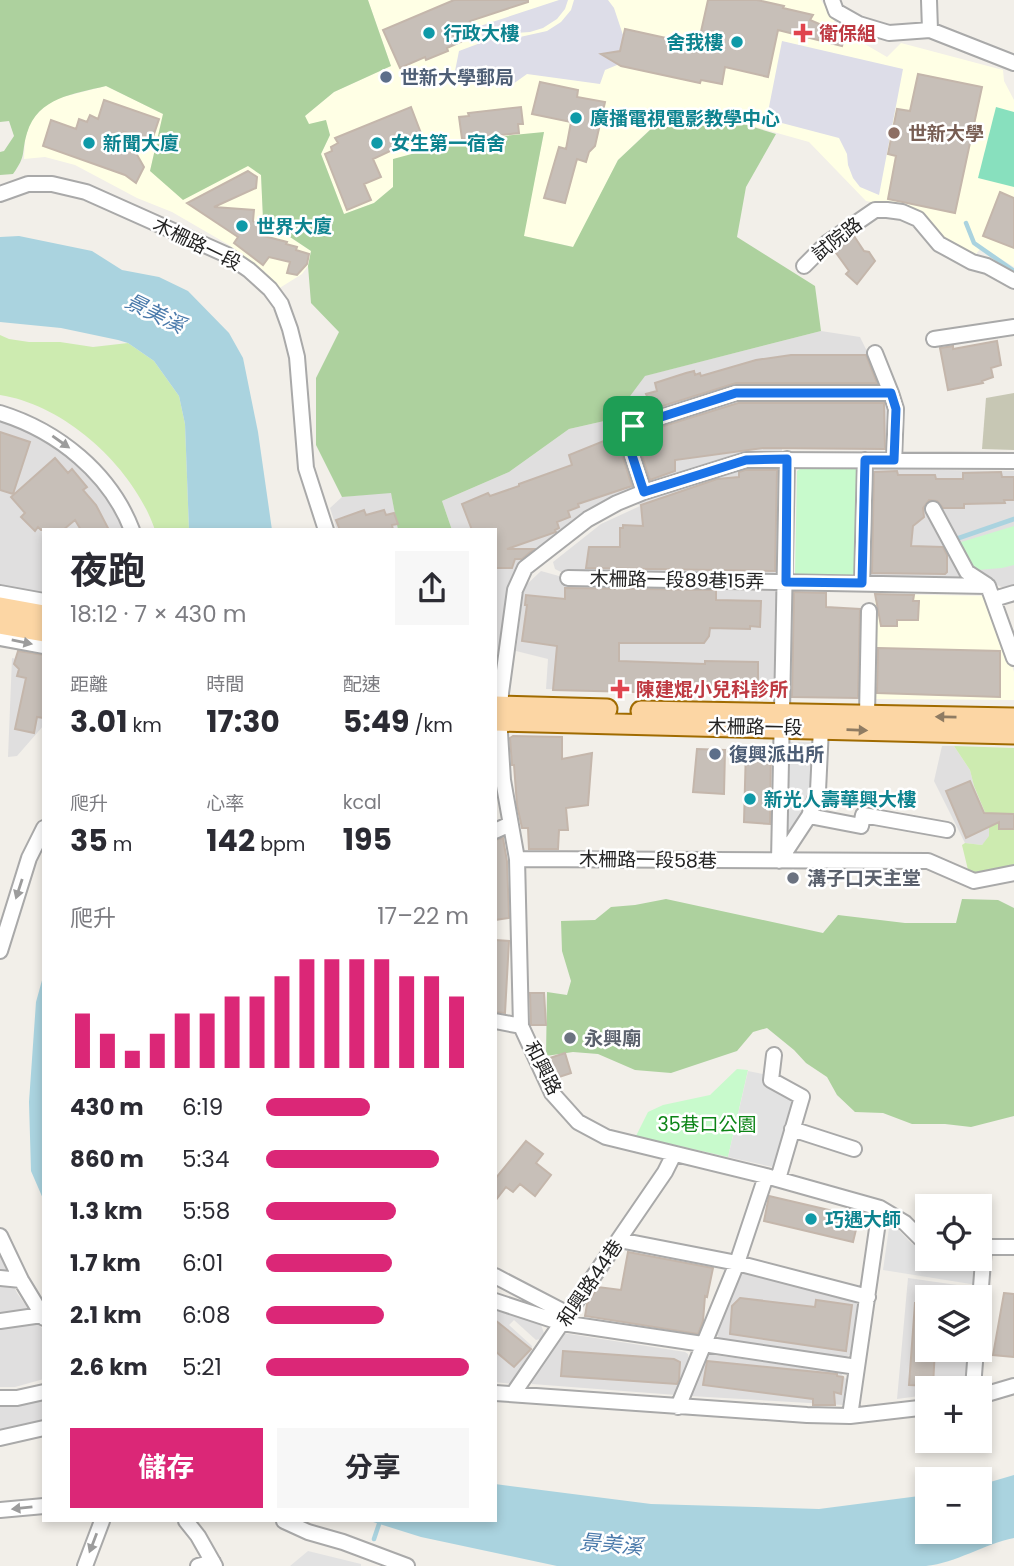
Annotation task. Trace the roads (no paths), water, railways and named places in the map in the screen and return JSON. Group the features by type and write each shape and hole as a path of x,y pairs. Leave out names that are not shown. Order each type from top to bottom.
{"main road":[{"path":"0,607 42,615"},
{"path":"0,624 42,632"},
{"name":"木柵路一段","path":"498,713 783,720 867,715 1014,718"},
{"name":"木柵路一段","path":"783,720 821,728 1014,734"}],"street":[{"path":"832,0 836,11 859,24 889,33 930,30 1014,63"},
{"path":"929,0 930,30"},
{"name":"木柵路一段","path":"0,194 28,184 52,184 86,192 228,255 270,289 281,304 297,357 306,468 325,528"},
{"name":"試院路","path":"804,265 827,243 874,210 887,210 902,212 918,219 939,244 1014,281"},
{"path":"934,339 1014,327"},
{"path":"875,353 896,409 894,460"},
{"path":"644,492 625,434 633,426 736,393 891,393"},
{"path":"0,413 34,425 76,452 96,472 131,528"},
{"path":"779,861 787,459"},
{"name":"和興路","path":"915,1233 905,1223 880,1208 606,1137 578,1122 552,1093 521,1026 517,859 503,780 498,713 515,590 525,568 588,519 617,503 746,460 1014,461"},
{"path":"862,583 865,460"},
{"path":"933,509 967,572 991,593 1014,658"},
{"name":"木柵路一段89巷15弄","path":"568,578 862,583 991,593"},
{"path":"0,593 42,601"},
{"path":"991,593 1014,593"},
{"path":"867,715 869,611"},
{"path":"0,638 42,646"},
{"path":"779,861 809,816 818,791 821,728"},
{"path":"809,816 861,826 863,815 947,830"},
{"path":"497,830 510,824"},
{"path":"0,951 29,858 42,832"},
{"name":"木柵路一段58巷","path":"517,859 928,861 974,881 1014,873"},
{"path":"497,1021 521,1026"},
{"path":"677,1407 792,1129 802,1097 771,1080 774,1055"},
{"path":"792,1129 854,1149"},
{"name":"和興路44巷","path":"513,1394 666,1172 674,1154"},
{"path":"850,1416 880,1208"},
{"path":"0,1236 20,1280 42,1314"},
{"path":"619,1240 737,1263 868,1297"},
{"path":"992,1247 1014,1247"},
{"path":"497,1277 565,1319"},
{"path":"0,1278 20,1280"},
{"path":"497,1302 565,1319 703,1345 857,1367"},
{"path":"0,1321 42,1316"},
{"path":"992,1392 1014,1386"},
{"path":"0,1398 17,1398 42,1392"},
{"path":"497,1393 794,1415 850,1416 915,1408"},
{"path":"0,1438 42,1428"},
{"path":"0,1510 42,1506"},
{"path":"85,1566 102,1522"},
{"path":"187,1522 214,1564 198,1566"},
{"path":"286,1522 407,1566"}],"water":[{"name":"景美溪","path":"19,236 92,251 122,270 159,277 188,291 229,333 243,358 258,432 272,528 189,528 185,424 179,396 154,361 128,343 61,328 0,322 0,237"},
{"path":"42,980 42,1196 31,1171 29,1102 36,1002"},
{"path":"1014,1475 1014,1538 992,1544 992,1481"},
{"name":"景美溪","path":"497,1484 651,1504 819,1509 915,1497 915,1544 992,1544 948,1561 926,1566 557,1566 421,1537 373,1522 497,1522"}],"waterway":[{"path":"966,223 974,243 1014,271"},
{"path":"956,539 1014,519"},
{"path":"374,1539 380,1522"}],"place":[{"name":"行政大樓","path":"429,33"},
{"name":"衛保組","path":"803,33"},
{"name":"舍我樓","path":"737,42"},
{"name":"世新大學郵局","path":"386,77"},
{"name":"廣播電視電影教學中心","path":"576,118"},
{"name":"世新大學","path":"894,133"},
{"name":"新聞大廈","path":"89,143"},
{"name":"女生第一宿舍","path":"377,143"},
{"name":"世界大廈","path":"242,226"},
{"name":"陳建焜小兒科診所","path":"620,689"},
{"name":"復興派出所","path":"715,754"},
{"name":"新光人壽華興大樓","path":"750,799"},
{"name":"溝子口天主堂","path":"793,878"},
{"name":"永興廟","path":"570,1038"},
{"name":"巧遇大師","path":"811,1219"}],"park label":[{"name":"35巷口公園","path":"707,1124"}]}
